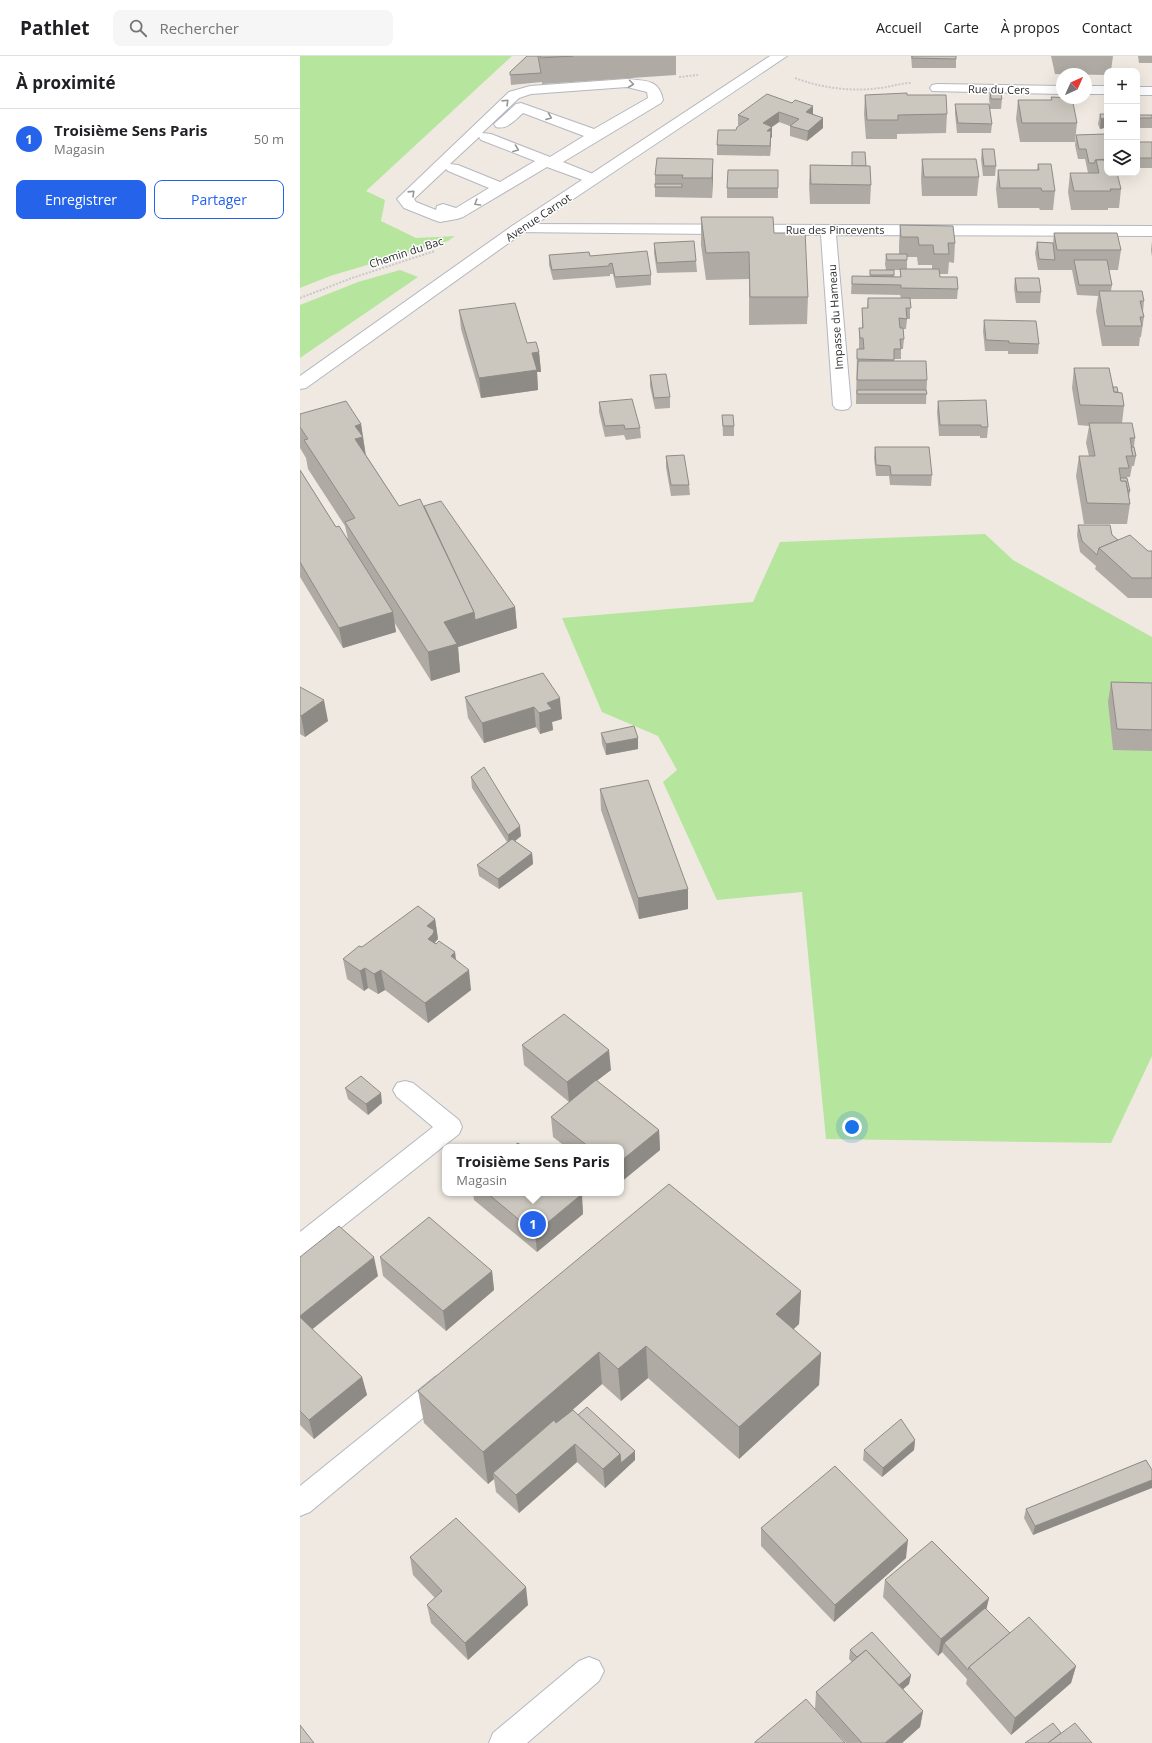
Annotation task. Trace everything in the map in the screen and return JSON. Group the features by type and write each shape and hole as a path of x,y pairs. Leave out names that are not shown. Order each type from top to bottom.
{"street":[{"name":"Avenue Carnot","path":"300,384 518,229 780,56"},
{"path":"627,83 648,86 654,90 656,100 595,135 458,214 440,217 410,205 405,199 514,95 530,90 627,83"},
{"name":"Rue du Cers","path":"937,88 1056,90"},
{"path":"1092,90 1104,90"},
{"path":"1140,91 1152,91"},
{"path":"458,214 421,200 486,137 521,107 595,135"},
{"path":"486,137 593,179"},
{"path":"454,168 501,188"},
{"name":"Rue des Pincevents","path":"518,229 1152,231"},
{"name":"Impasse du Hameau","path":"828,229 842,405"},
{"path":"300,1246 450,1127 405,1090"},
{"path":"300,1503 460,1372"},
{"path":"504,1743 589,1671"}],"path":[{"path":"764,67 807,82 834,88 880,88 900,83 926,83 937,88"},
{"name":"Chemin du Bac","path":"300,298 352,278 440,249"}],"green space":[{"path":"300,56 512,56 366,191 385,200 381,221 416,238 455,236 448,241 330,276 300,288"},
{"path":"400,270 418,277 300,358 300,305 358,282"},
{"path":"985,534 1013,560 1152,637 1152,1056 1111,1143 826,1139 802,892 717,900 663,782 677,770 658,736 602,712 562,618 753,602 780,542"}],"building":[{"path":"527,56 538,56 541,73 510,75 510,72"},
{"path":"540,56 573,56 541,58"},
{"path":"912,56 956,56 956,59 912,58"},
{"path":"990,88 1000,89 1002,99 991,99"},
{"path":"907,93 907,95 946,95 947,114 898,115 898,120 867,120 865,95"},
{"path":"767,94 792,103 795,100 813,106 806,112 823,118 808,131 790,126 799,119 779,112 763,123 772,127 767,131 771,131 770,146 717,145 718,130 736,130 737,127 749,119 738,115"},
{"path":"1051,97 1056,97 1056,104 1073,104 1077,123 1022,123 1018,100 1052,100"},
{"path":"955,104 989,104 992,124 958,123"},
{"path":"1100,114 1104,114 1104,118 1101,119"},
{"path":"1140,115 1152,115 1152,118 1140,118"},
{"path":"1104,134 1104,159 1095,160 1095,163 1089,163 1086,149 1079,149 1076,135"},
{"path":"1140,142 1152,142 1152,158 1140,158"},
{"path":"982,149 994,149 996,166 984,166"},
{"path":"852,152 865,152 866,166 852,166"},
{"path":"657,158 713,159 712,178 682,178 683,175 655,175"},
{"path":"922,159 976,159 979,177 924,177"},
{"path":"1096,160 1104,160 1104,176 1118,176 1121,189 1110,189 1111,191 1074,191 1070,173 1099,173"},
{"path":"1038,164 1051,164 1055,191 1042,191 1041,188 1000,188 998,170 1039,170"},
{"path":"810,165 870,166 871,185 811,184"},
{"path":"728,170 778,170 778,188 727,188"},
{"path":"655,184 682,184 682,187 655,187"},
{"path":"701,217 773,217 774,233 787,233 787,229 805,230 808,297 750,297 749,252 706,253"},
{"path":"900,225 953,226 955,243 948,243 949,254 934,254 933,245 919,245 918,237 901,237"},
{"path":"1054,233 1117,233 1121,250 1057,250"},
{"path":"694,241 696,261 657,263 654,243"},
{"path":"1037,242 1053,243 1055,260 1039,259"},
{"path":"647,251 651,275 615,277 612,263 609,264 609,266 552,270 549,255 589,252 590,256"},
{"path":"886,254 907,254 907,260 887,260"},
{"path":"1074,260 1107,260 1112,285 1079,285"},
{"path":"900,269 939,269 940,277 957,277 958,289 901,288 901,285 852,284 852,276 901,277"},
{"path":"870,270 894,270 894,275 870,275"},
{"path":"1015,278 1039,278 1041,292 1017,292"},
{"path":"1099,291 1142,291 1144,301 1140,301 1144,317 1140,317 1142,326 1105,326"},
{"path":"868,298 910,298 911,308 906,308 907,319 899,318 900,328 903,328 904,339 900,339 901,349 894,349 894,360 857,359 857,349 864,349 863,338 860,338 859,328 863,328 862,308 868,308"},
{"path":"515,303 527,343 536,342 539,352 532,353 537,370 479,378 459,310"},
{"path":"984,320 1036,321 1039,344 1009,343 1009,341 986,340"},
{"path":"858,361 926,361 927,380 857,380"},
{"path":"1074,368 1109,368 1114,392 1122,393 1124,406 1080,405"},
{"path":"666,374 670,397 654,398 650,375"},
{"path":"1113,387 1117,387 1118,392 1114,392"},
{"path":"857,390 926,390 927,394 857,394"},
{"path":"632,399 640,428 625,429 624,425 605,426 599,402"},
{"path":"986,400 988,427 981,427 981,425 940,425 938,401"},
{"path":"346,401 361,424 355,426 363,437 355,439 399,506 420,499 474,612 444,622 457,644 428,652 345,522 355,518 304,440 308,439 300,427 300,414"},
{"path":"722,415 733,415 734,426 723,426"},
{"path":"1089,423 1132,423 1135,438 1130,438 1133,456 1126,456 1129,468 1119,468 1121,481 1126,481 1130,504 1087,503 1079,456 1095,456"},
{"path":"875,447 929,447 932,475 891,475 890,466 876,465"},
{"path":"1131,447 1134,447 1136,456 1133,456"},
{"path":"684,455 689,485 671,485 666,456"},
{"path":"300,470 336,527 339,526 393,612 339,628 300,562"},
{"path":"1120,478 1127,478 1130,491 1128,491 1126,481 1121,481"},
{"path":"441,501 515,607 475,620 474,612 424,506"},
{"path":"1078,525 1110,525 1112,535 1118,540 1099,548 1097,555 1082,541"},
{"path":"1130,535 1148,551 1152,551 1152,578 1132,578 1099,548"},
{"path":"543,673 560,698 547,703 552,709 539,713 534,707 482,723 465,697"},
{"path":"1111,682 1152,683 1152,730 1117,729"},
{"path":"300,687 324,700 301,716 300,715"},
{"path":"634,726 638,738 606,744 601,733"},
{"path":"484,767 520,826 508,835 471,777"},
{"path":"648,780 688,889 638,898 600,789"},
{"path":"512,839 532,853 498,879 477,865"},
{"path":"418,906 435,919 427,926 434,930 433,934 428,939 436,944 439,941 455,952 451,956 469,970 425,1003 381,970 374,974 365,968 360,971 343,959 359,946 362,947"},
{"path":"564,1014 609,1050 567,1082 522,1045"},
{"path":"361,1076 381,1093 366,1104 345,1088"},
{"path":"596,1080 659,1130 624,1159 624,1144 585,1144 551,1117"},
{"path":"669,1184 801,1291 776,1314 821,1353 739,1427 646,1346 618,1369 599,1352 483,1452 418,1391"},
{"path":"491,1196 580,1196 535,1233"},
{"path":"429,1217 492,1271 443,1311 380,1257"},
{"path":"339,1226 374,1257 300,1316 300,1257"},
{"path":"300,1317 362,1377 309,1420 300,1411"},
{"path":"587,1407 635,1451 621,1463 620,1454 578,1415"},
{"path":"573,1410 620,1454 603,1469 575,1444 516,1495 493,1473 554,1420 556,1423"},
{"path":"901,1419 915,1440 883,1468 864,1450"},
{"path":"1146,1460 1152,1470 1152,1480 1035,1526 1026,1509"},
{"path":"835,1466 908,1540 835,1605 761,1528"},
{"path":"456,1518 526,1587 465,1643 427,1605 442,1591 410,1557"},
{"path":"932,1541 989,1598 941,1639 885,1580"},
{"path":"985,1608 1010,1633 969,1667 968,1670 944,1643"},
{"path":"1029,1617 1076,1666 1015,1718 969,1667"},
{"path":"872,1632 911,1675 899,1685 866,1650 857,1657 850,1650"},
{"path":"866,1650 923,1711 885,1743 862,1743 816,1692"},
{"path":"806,1699 845,1743 755,1743 755,1742"},
{"path":"1053,1723 1061,1733 1048,1743 1025,1743"},
{"path":"1075,1723 1092,1743 1048,1743"},
{"path":"300,1725 314,1743 300,1743"}],"place":[{"name":"Troisième Sens Paris","path":"533,1224"}]}
